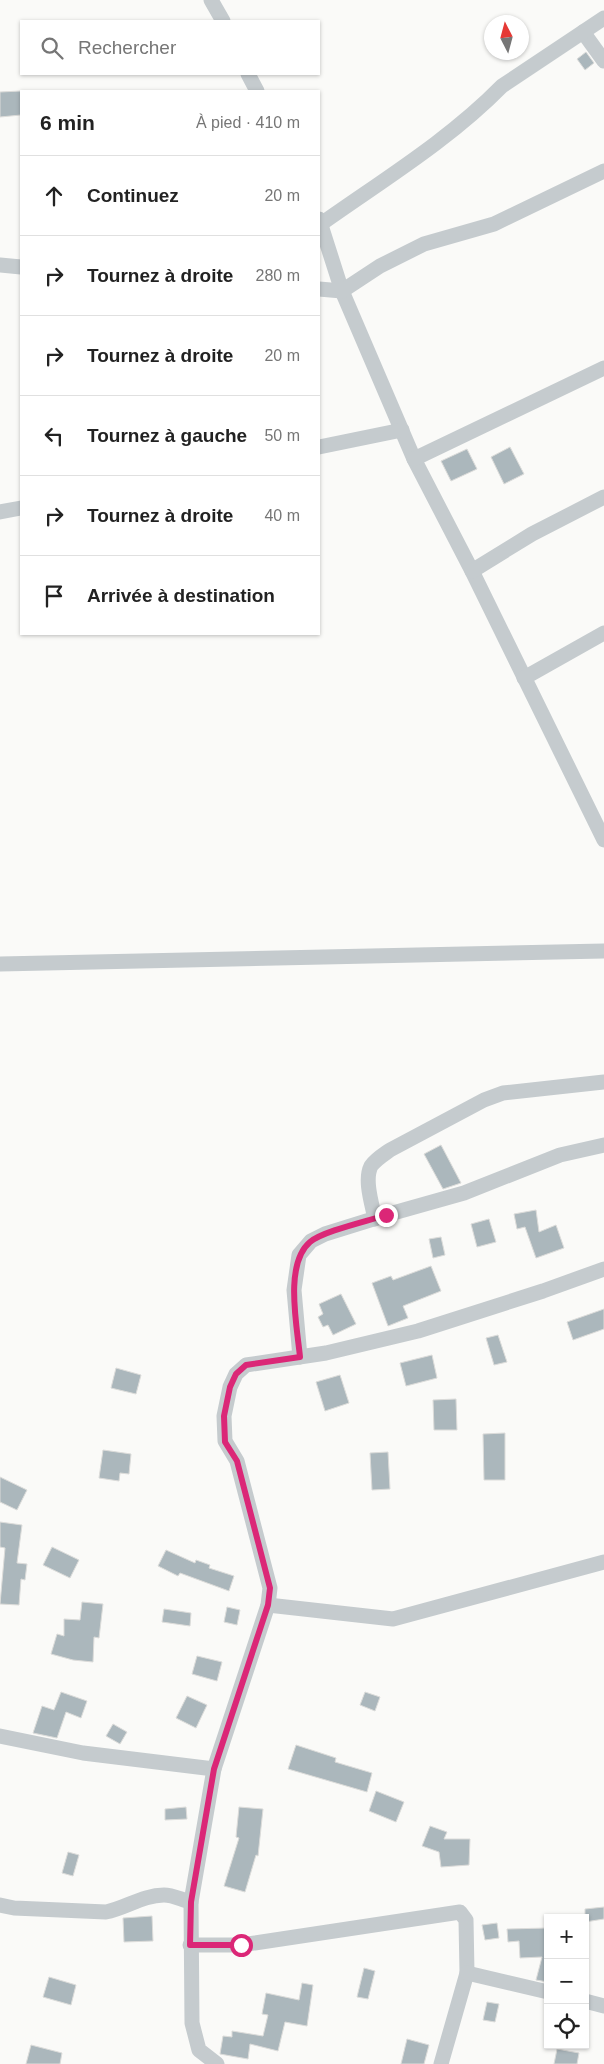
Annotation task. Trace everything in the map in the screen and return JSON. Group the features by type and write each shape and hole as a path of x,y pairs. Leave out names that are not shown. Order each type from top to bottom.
{"street":[{"path":"211,0 222,20"},
{"path":"604,18 502,86 489,100 426,152 320,221 342,291 414,459 472,571 604,840"},
{"path":"582,32 604,60"},
{"path":"249,75 256,90"},
{"path":"320,289 342,291 380,266 424,244 494,224 604,171"},
{"path":"0,265 20,267"},
{"path":"414,459 604,368"},
{"path":"320,447 402,430"},
{"path":"472,571 532,534 604,497"},
{"path":"0,512 20,508"},
{"path":"524,678 604,633"},
{"path":"0,964 604,951"},
{"path":"375,1219 368,1180 370,1167 377,1159 390,1150 484,1100 504,1093 604,1082"},
{"path":"300,1357 294,1290 299,1255 311,1241 375,1219 464,1193 560,1155 604,1145"},
{"path":"217,2064 199,2050 192,2023 191,1902 214,1769 268,1605 270,1588 237,1461 225,1442 224,1416 230,1387 236,1374 246,1365 326,1353 418,1331 543,1291 604,1269"},
{"path":"268,1605 394,1618 604,1562"},
{"path":"0,1736 83,1753 214,1769"},
{"path":"0,1905 14,1908 106,1912 121,1909 149,1896 165,1895 191,1902"},
{"path":"190,1945 241,1945 460,1912 466,1920 467,1973 440,2064"},
{"path":"467,1973 544,1991"},
{"path":"589,2001 604,2006"}],"building":[{"path":"586,52 594,63 585,70 577,59"},
{"path":"20,91 20,115 0,117 0,92"},
{"path":"510,447 524,474 504,484 491,457"},
{"path":"467,449 477,469 451,481 441,461"},
{"path":"441,1145 461,1183 443,1189 424,1154"},
{"path":"536,1210 539,1232 556,1225 564,1248 536,1258 525,1227 517,1229 514,1214"},
{"path":"489,1219 496,1242 477,1247 471,1224"},
{"path":"441,1237 445,1255 433,1258 429,1239"},
{"path":"431,1266 441,1291 403,1306 408,1318 388,1326 372,1283 391,1276 393,1280"},
{"path":"341,1294 356,1324 333,1335 328,1325 323,1327 318,1317 323,1314 319,1304"},
{"path":"604,1309 604,1329 573,1340 567,1322"},
{"path":"498,1335 507,1362 494,1365 486,1338"},
{"path":"432,1355 437,1378 406,1386 400,1363"},
{"path":"116,1368 141,1375 136,1394 111,1388"},
{"path":"340,1375 349,1403 325,1411 316,1382"},
{"path":"456,1399 457,1430 434,1430 433,1400"},
{"path":"505,1433 505,1480 484,1480 483,1434"},
{"path":"103,1450 131,1454 129,1474 120,1473 119,1481 99,1478"},
{"path":"388,1452 390,1489 372,1490 370,1453"},
{"path":"0,1477 27,1490 17,1510 0,1502"},
{"path":"0,1522 22,1525 17,1563 27,1564 25,1580 21,1579 19,1605 0,1604 5,1548 0,1547"},
{"path":"52,1547 79,1560 70,1578 43,1565"},
{"path":"166,1550 195,1563 196,1560 210,1565 209,1568 234,1576 229,1591 180,1573 178,1576 158,1566"},
{"path":"82,1602 103,1604 99,1638 94,1637 93,1662 73,1660 51,1654 57,1634 64,1636 64,1619 80,1620"},
{"path":"227,1607 240,1610 237,1625 224,1622"},
{"path":"164,1609 191,1613 190,1626 162,1622"},
{"path":"197,1656 222,1662 217,1681 192,1674"},
{"path":"61,1692 87,1701 81,1718 66,1712 57,1738 33,1733 42,1706 54,1710"},
{"path":"365,1692 380,1697 375,1711 360,1705"},
{"path":"187,1696 207,1705 196,1728 176,1718"},
{"path":"113,1724 127,1732 120,1744 106,1736"},
{"path":"296,1745 336,1758 335,1762 372,1773 367,1792 288,1769"},
{"path":"376,1791 404,1802 396,1822 369,1811"},
{"path":"186,1807 187,1819 165,1820 165,1809"},
{"path":"239,1807 263,1809 258,1856 256,1855 245,1892 224,1886 239,1838 236,1837"},
{"path":"430,1826 447,1832 444,1839 470,1839 469,1865 441,1867 439,1852 422,1846"},
{"path":"68,1852 79,1855 73,1876 62,1873"},
{"path":"604,1907 604,1919 589,1921 589,1914 585,1914 585,1909"},
{"path":"152,1916 153,1941 124,1942 123,1918"},
{"path":"497,1923 499,1938 485,1940 482,1925"},
{"path":"544,1928 544,1981 536,1980 542,1957 520,1958 519,1941 508,1942 507,1929"},
{"path":"364,1968 375,1971 368,1999 357,1997"},
{"path":"49,1977 76,1985 71,2005 43,1997"},
{"path":"302,1983 313,1985 307,2026 285,2022 278,2051 250,2044 248,2059 220,2054 223,2036 232,2037 232,2031 263,2036 268,2015 262,2014 266,1993 299,2000"},
{"path":"487,2002 499,2004 495,2022 483,2020"},
{"path":"407,2039 429,2045 424,2064 401,2064"},
{"path":"31,2045 62,2053 60,2064 26,2064"},
{"path":"557,2049 579,2053 577,2064 554,2064"}],"route":[{"path":"241,1945 190,1945 191,1902 214,1769 268,1605 270,1588 237,1461 225,1442 224,1416 230,1387 236,1374 246,1365 300,1357 294,1290 299,1255 311,1241 326,1234 386,1215"}]}
